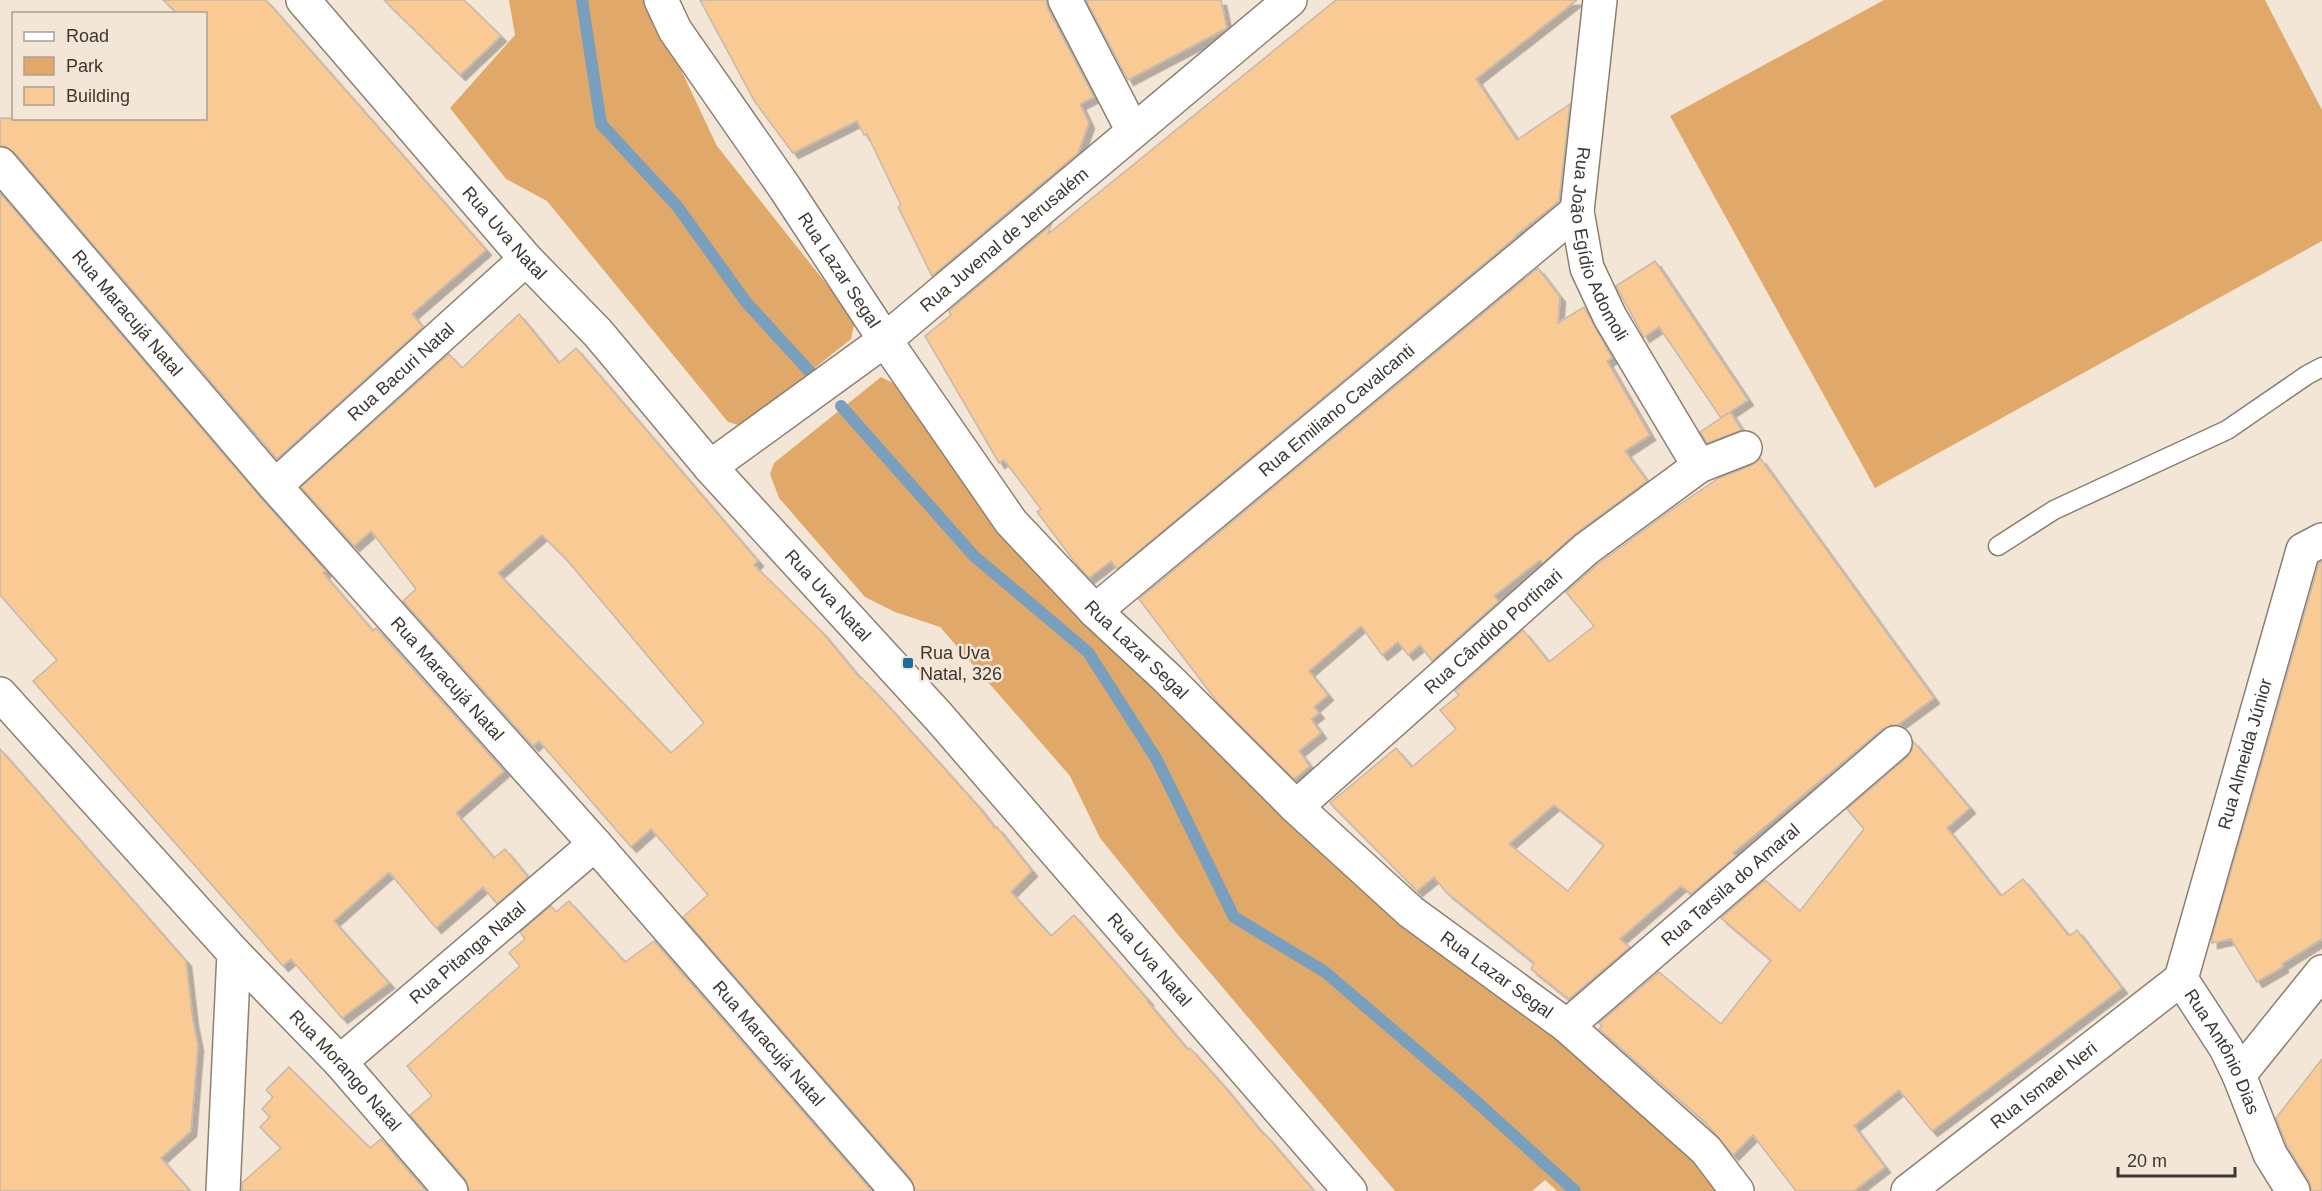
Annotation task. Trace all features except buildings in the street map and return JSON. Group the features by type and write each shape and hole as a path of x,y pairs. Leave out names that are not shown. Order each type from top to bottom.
{"street":[{"name":"Rua Uva Natal","path":"303,0 526,259 598,333 939,717 1350,1191"},
{"name":"Rua Lazar Segal","path":"662,0 675,30 785,188 872,348 1011,522 1095,611 1167,678 1296,807 1411,912 1567,1026 1706,1150 1737,1191"},
{"path":"1065,0 1133,131"},
{"name":"Rua Juvenal de Jerusalém","path":"715,463 872,348 1133,131 1260,11 1290,0"},
{"path":"1599,10 1626,0"},
{"name":"Rua João Egídio Adomoli","path":"1599,10 1577,211 1587,267 1610,317 1699,466"},
{"name":"Rua Maracujá Natal","path":"0,164 275,486 596,844 897,1191"},
{"name":"Rua Emiliano Cavalcanti","path":"1095,611 1577,211"},
{"name":"Rua Bacuri Natal","path":"275,486 526,259"},
{"name":"Rua Cândido Portinari","path":"1296,807 1586,549 1699,466 1745,448"},
{"name":"Rua Almeida Júnior","path":"2181,979 2303,550 2322,540"},
{"name":"Rua Morango Natal","path":"0,694 234,953 340,1062 451,1191"},
{"name":"Rua Tarsila do Amaral","path":"1567,1026 1895,744"},
{"name":"Rua Pitanga Natal","path":"340,1062 596,844"},
{"path":"223,1191 234,953"},
{"path":"2239,1075 2322,972"},
{"name":"Rua Antônio Dias","path":"2181,979 2226,1048 2270,1154 2293,1191"},
{"name":"Rua Ismael Neri","path":"1908,1191 2181,979"}],"lane":[{"path":"1998,546 2054,510 2227,430 2290,386 2322,367"}],"green space":[{"path":"509,0 648,0 717,146 855,320 851,339 742,426 728,422 547,201 506,179 450,108 515,35"},
{"path":"1884,0 2265,0 2322,110 2322,241 1875,488 1670,116"},
{"path":"881,377 895,384 920,411 1068,597 1629,1086 1730,1191 1557,1191 1545,1180 1532,1191 1395,1191 1174,930 1100,838 1070,776 940,627 895,612 865,597 779,498 770,474 774,463"}],"waterway":[{"path":"582,0 601,124 677,206 746,302 821,384"},
{"path":"841,406 974,556 1088,652 1157,760 1234,917 1325,972 1469,1095 1575,1191"}],"place":[{"name":"Rua Uva Natal, 326","path":"908,663"}]}
